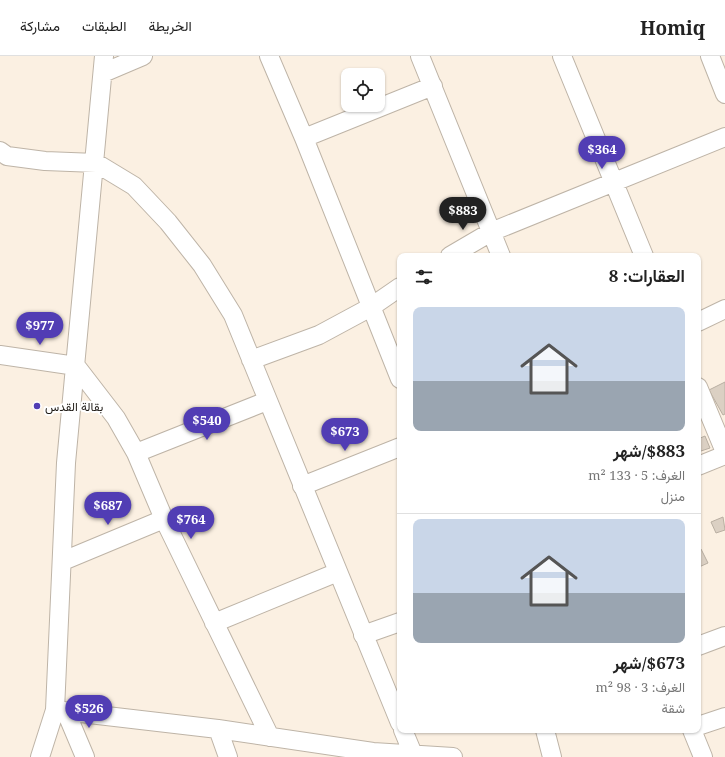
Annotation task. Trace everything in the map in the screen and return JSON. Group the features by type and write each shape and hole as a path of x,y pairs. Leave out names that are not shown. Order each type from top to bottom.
{"street":[{"path":"40,757 61,711 66,463 96,163 103,64 143,56"},
{"path":"269,56 304,138 397,372"},
{"path":"420,56 500,253"},
{"path":"562,56 643,253"},
{"path":"710,56 725,94"},
{"path":"304,138 432,86"},
{"path":"455,253 492,232 725,137"},
{"path":"0,151 6,156 45,161 96,163 134,186 168,222 202,265 232,315 397,716"},
{"path":"251,360 319,335 371,307 397,289"},
{"path":"701,321 725,309"},
{"path":"0,355 76,366 116,418 136,453 164,519 270,738"},
{"path":"701,394 725,454 701,465"},
{"path":"136,453 267,401"},
{"path":"302,486 397,448"},
{"path":"63,561 164,519"},
{"path":"214,622 338,572"},
{"path":"363,635 397,623"},
{"path":"701,645 725,636"},
{"path":"61,711 218,729 374,754 413,754 453,757"},
{"path":"61,711 85,757"},
{"path":"701,725 725,717"},
{"path":"218,729 228,757"},
{"path":"404,733 413,754"},
{"path":"545,733 552,757"},
{"path":"693,733 703,757"}],"building":[{"path":"725,382 725,414 723,415 709,390"},
{"path":"705,436 710,448 701,451 701,438"},
{"path":"723,517 725,530 716,533 711,522"},
{"path":"701,549 708,563 701,566"}],"place":[{"name":"بقالة القدس","path":"37,406"}]}
